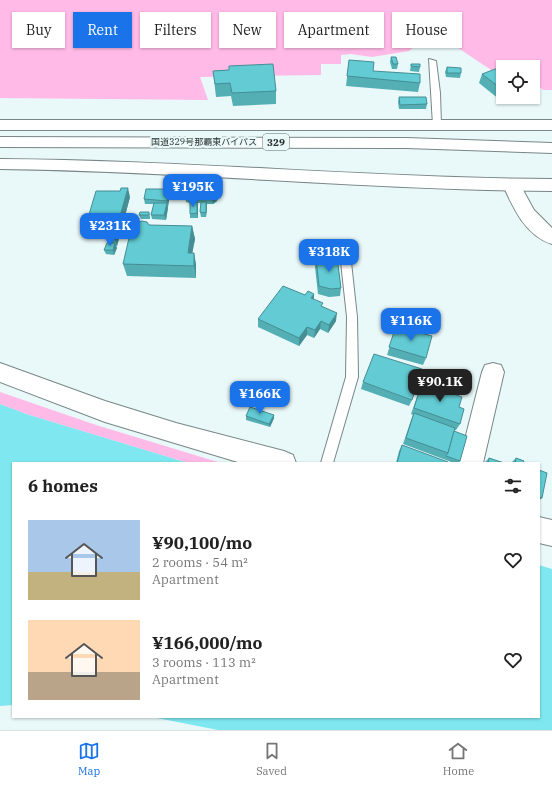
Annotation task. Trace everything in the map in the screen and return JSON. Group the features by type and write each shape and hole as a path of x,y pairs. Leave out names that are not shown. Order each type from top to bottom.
{"main road":[{"name":"国道329号那覇東バイパス","path":"0,125 552,124"},
{"name":"国道329号那覇東バイパス","path":"0,142 399,143 552,148"},
{"path":"0,164 100,165 464,185 552,185"},
{"path":"512,185 523,209 534,224 552,237"},
{"path":"0,372 37,388 169,433 280,462"},
{"path":"471,462 493,372"},
{"path":"540,530 552,533"}],"lane":[{"path":"432,61 436,93 437,125"},
{"path":"327,462 352,377 352,317 346,262"}],"shaded area":[{"path":"0,0 552,0 552,90 543,90 540,87 540,60 496,60 496,73 458,48 462,48 462,12 392,12 392,48 413,48 409,51 372,57 351,54 341,55 341,64 321,64 321,75 200,77 208,100 0,98"},
{"path":"0,392 96,425 218,462 185,462 26,414 0,404"}],"water":[{"path":"0,404 26,414 185,462 12,462 12,705 0,706"},
{"path":"540,565 552,569 552,730 218,730 157,718 540,718"}],"building":[{"path":"391,57 396,57 398,64 393,64"},
{"path":"349,60 374,62 373,71 420,74 420,83 347,76"},
{"path":"273,64 276,91 232,93 230,83 215,84 213,71 229,70 229,66"},
{"path":"411,64 420,64 420,67 411,66"},
{"path":"447,67 461,68 461,73 447,73"},
{"path":"496,69 496,85 482,74"},
{"path":"399,97 426,97 427,104 400,105"},
{"path":"189,177 219,179 215,192 211,195 185,193"},
{"path":"166,182 171,182 170,188 165,188"},
{"path":"121,188 128,188 114,237 106,237 108,228 85,228 96,191 120,191"},
{"path":"146,189 169,189 167,201 144,199"},
{"path":"190,202 197,202 197,213 190,214"},
{"path":"201,202 206,202 206,213 200,212"},
{"path":"154,203 167,203 164,215 151,215"},
{"path":"140,212 149,212 149,215 139,215"},
{"path":"142,221 147,222 149,225 192,226 188,253 194,253 194,266 123,264 132,225"},
{"path":"107,243 115,243 113,250 104,250"},
{"path":"336,249 338,256 329,257 327,250"},
{"path":"337,257 341,288 331,289 319,286 316,258"},
{"path":"283,286 305,295 308,291 314,294 311,298 323,303 321,306 337,313 329,325 321,321 315,330 307,327 299,338 258,319"},
{"path":"396,326 432,336 426,358 389,347"},
{"path":"374,354 422,369 412,400 363,382"},
{"path":"422,383 462,397 459,407 464,409 460,424 414,408"},
{"path":"250,407 274,415 269,424 246,416"},
{"path":"414,413 455,428 448,453 406,438"},
{"path":"454,431 467,436 460,461 446,456"},
{"path":"402,445 448,462 397,462"},
{"path":"489,458 501,462 488,462"},
{"path":"516,458 524,461 524,462 515,462"},
{"path":"540,470 547,473 542,498 540,497"}]}
